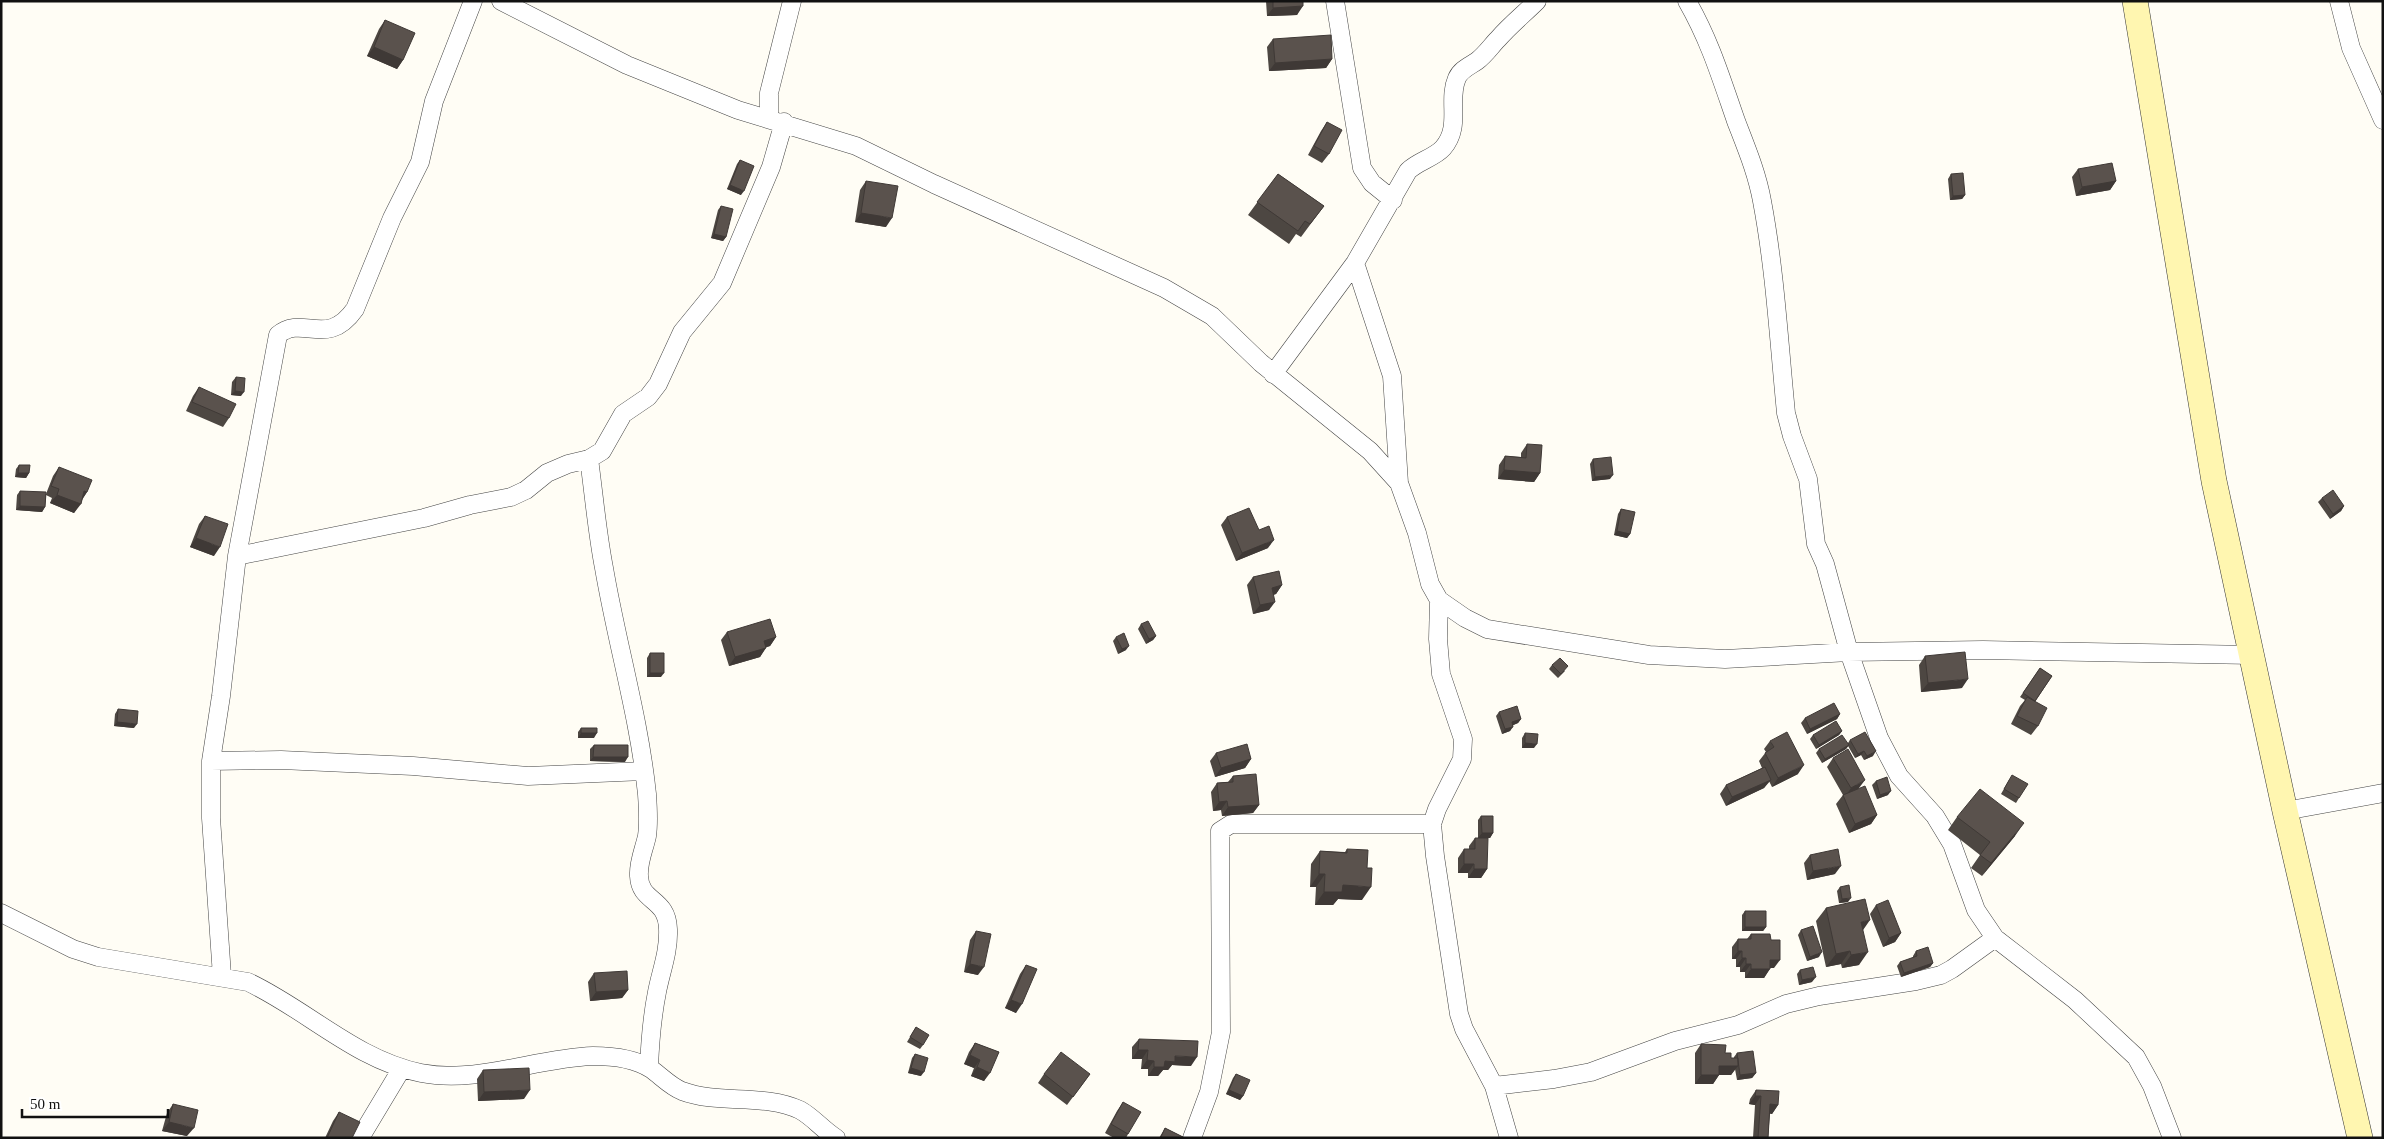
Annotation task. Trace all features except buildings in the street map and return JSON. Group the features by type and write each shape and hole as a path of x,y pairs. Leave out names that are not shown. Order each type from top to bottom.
{"street":[{"path":"222,976 211,818 211,761 221,696 237,556 278,335 292,328 336,328 348,320 355,309 392,218 420,162 434,101 473,1"},
{"path":"501,1 628,64 738,110 776,120 856,146 934,184 1164,288 1212,316 1274,374 1370,451 1399,483"},
{"path":"237,556 424,518 511,496 526,490 547,473 568,464 588,459 602,451 623,414 648,397 658,384 682,332 722,283 771,167 776,120 769,93 792,1"},
{"path":"1335,1 1362,168 1372,183 1393,200"},
{"path":"1274,374 1355,263 1408,171 1416,164 1442,149 1451,136 1454,123 1454,88 1457,77 1462,70 1487,53 1498,39 1537,1"},
{"path":"1687,1 1704,31 1715,56 1754,167 1762,199 1770,253 1786,413 1792,436 1808,479 1816,544 1825,564 1850,652 1879,738 1899,776 1935,816 1952,844 1976,910 1995,938 2075,1000 2136,1057 2152,1086 2172,1138"},
{"path":"2135,1 2214,481 2253,655 2285,811 2360,1138"},
{"path":"2338,1 2351,48 2383,120"},
{"path":"1355,263 1363,283 1376,334 1392,376 1399,483 1418,533 1430,584 1439,600 1464,618 1486,629 1641,654 1725,660 1850,652 2059,650 2253,655"},
{"path":"588,459 604,568 624,659 644,772 648,815 647,836 640,860 640,887 646,895 661,906 666,914 668,929 667,956 657,992 648,1068"},
{"path":"1439,600 1438,639 1442,674 1463,739 1462,760 1432,824 1435,856 1459,1014 1464,1028 1494,1086 1509,1138"},
{"path":"211,761 281,760 388,764 528,776 644,772"},
{"path":"2285,811 2383,793"},
{"path":"1192,1138 1209,1092 1221,1032 1220,831 1231,824 1432,824"},
{"path":"1,913 73,949 98,957 222,976 248,982 267,991 372,1056 402,1068 422,1073 458,1075 492,1073 591,1056 625,1059 648,1068 680,1090 736,1101 773,1103 800,1110 836,1138"},
{"path":"1494,1086 1554,1079 1591,1072 1675,1040 1738,1025 1786,1004 1819,996 1916,982 1941,975 1952,970 1995,938"},
{"path":"360,1138 402,1068"}]}
